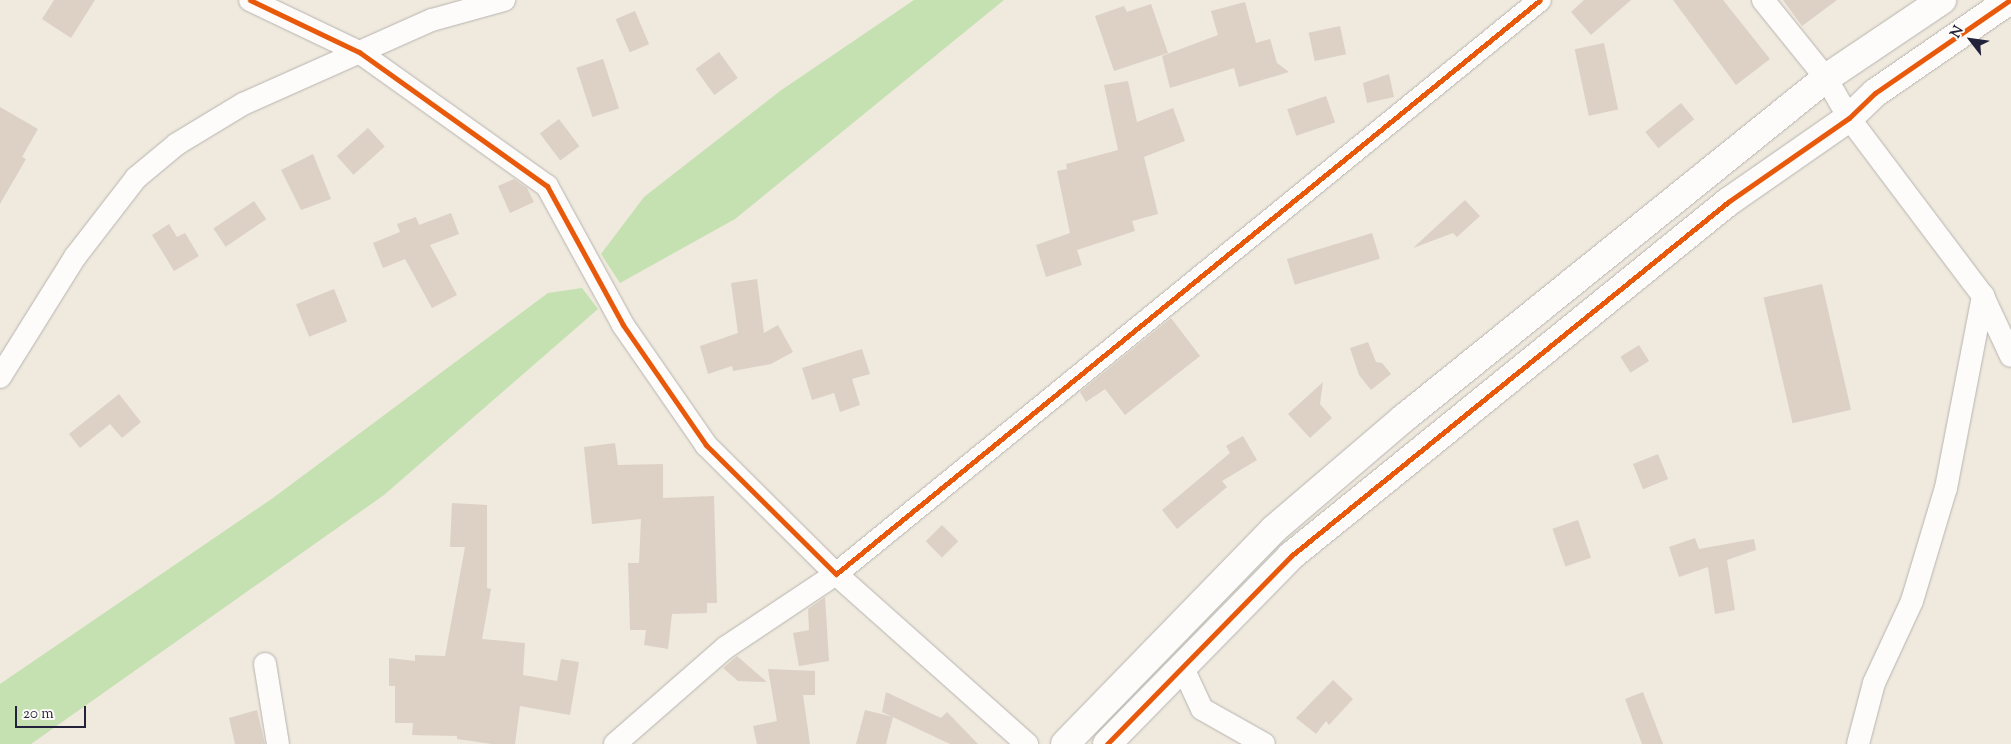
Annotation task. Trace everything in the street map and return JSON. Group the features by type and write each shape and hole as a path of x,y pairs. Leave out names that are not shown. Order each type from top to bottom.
{"street":[{"path":"250,0 359,52 547,186 623,325 706,445 836,574 1026,744"},
{"path":"0,377 76,257 136,178 177,144 243,104 359,52 432,20 504,0"},
{"path":"615,744 725,648 836,574 1540,0"},
{"path":"1763,0 1826,78 1849,118 1982,296 2011,356"},
{"path":"1065,744 1274,529 1404,418 1826,78 1942,0"},
{"path":"1107,744 1291,556 1728,202 1849,118 1875,93 2010,0"},
{"path":"1858,744 1874,683 1912,601 1946,488 1982,296"},
{"path":"265,664 278,744"},
{"path":"1182,666 1202,709 1264,744"}],"green space":[{"path":"914,0 1004,0 735,219 620,283 601,254 644,197 780,91"},
{"path":"582,288 598,309 384,495 31,744 0,744 0,684 273,498 548,293"}],"building":[{"path":"54,0 95,0 71,38 42,19"},
{"path":"1584,0 1631,0 1591,35 1571,12"},
{"path":"1673,0 1723,0 1770,59 1736,85"},
{"path":"1783,0 1837,0 1802,26"},
{"path":"1245,2 1256,43 1270,39 1277,63 1289,72 1239,87 1234,68 1170,88 1162,56 1218,35 1211,11"},
{"path":"1151,4 1168,53 1114,71 1095,16 1124,6 1127,12"},
{"path":"635,11 649,44 630,52 616,19"},
{"path":"1340,26 1346,54 1315,61 1309,33"},
{"path":"1604,43 1618,110 1589,116 1575,49"},
{"path":"719,52 738,78 714,95 696,69"},
{"path":"603,59 619,108 592,117 576,68"},
{"path":"1389,74 1394,97 1367,103 1363,83"},
{"path":"1128,81 1137,122 1173,108 1185,141 1144,157 1158,214 1132,221 1135,231 1077,250 1082,265 1046,277 1036,245 1070,233 1057,171 1067,169 1066,164 1118,150 1104,85"},
{"path":"1326,96 1335,122 1296,136 1287,109"},
{"path":"1681,103 1694,119 1658,148 1645,132"},
{"path":"0,107 38,129 22,157 26,159 0,204"},
{"path":"559,119 579,146 560,161 540,133"},
{"path":"368,128 385,147 354,175 337,156"},
{"path":"313,154 331,199 301,210 281,170"},
{"path":"514,179 527,188 534,202 510,213 498,186"},
{"path":"1465,200 1480,216 1457,237 1453,233 1413,248"},
{"path":"254,201 266,219 226,247 213,228"},
{"path":"451,213 459,234 430,245 457,295 432,308 405,259 383,268 373,243 400,232 397,224 416,217 419,225"},
{"path":"169,224 177,237 185,233 199,256 174,271 152,235"},
{"path":"1372,233 1380,259 1295,285 1287,259"},
{"path":"757,279 764,333 778,325 793,352 771,364 733,371 732,366 708,374 700,346 738,333 731,283"},
{"path":"1822,284 1851,410 1793,423 1764,297"},
{"path":"334,289 347,321 309,337 296,304"},
{"path":"1171,318 1200,356 1125,415 1105,389 1086,402 1080,392"},
{"path":"1368,342 1376,362 1382,363 1391,374 1371,390 1359,375 1350,348"},
{"path":"1639,345 1649,361 1630,373 1620,357"},
{"path":"862,349 870,374 852,379 860,405 840,412 834,393 812,400 802,368"},
{"path":"1323,382 1320,404 1332,418 1310,438 1288,414"},
{"path":"119,394 141,422 122,438 110,424 80,448 69,434"},
{"path":"1243,436 1257,460 1222,481 1227,487 1177,529 1162,510 1230,453 1226,446"},
{"path":"615,443 618,465 663,464 663,498 714,496 717,603 707,603 707,613 672,614 668,649 644,645 646,630 630,630 628,563 639,563 641,519 592,524 584,447"},
{"path":"1658,454 1668,479 1643,489 1633,464"},
{"path":"452,503 487,505 487,588 491,589 482,639 525,643 523,675 557,681 561,659 579,662 570,715 520,706 515,744 492,744 457,739 457,736 412,735 413,723 395,723 395,686 389,686 389,658 415,661 415,655 445,656 465,547 450,547"},
{"path":"1578,520 1591,558 1565,567 1552,529"},
{"path":"942,525 958,541 942,558 926,541"},
{"path":"1695,538 1699,549 1754,539 1756,550 1727,560 1735,610 1715,614 1708,567 1679,577 1669,547"},
{"path":"825,597 829,661 799,666 793,633 809,630 808,609"},
{"path":"737,656 767,682 738,681 723,668"},
{"path":"768,669 815,671 815,695 803,695 810,744 757,744 753,726 777,721"},
{"path":"1333,680 1353,699 1329,725 1326,721 1316,734 1296,718"},
{"path":"886,692 941,718 947,712 978,744 950,744 882,712"},
{"path":"1643,692 1663,744 1642,744 1625,699"},
{"path":"257,710 265,744 235,744 229,718"},
{"path":"865,710 893,717 886,744 856,744"}],"cycle path":[{"path":"250,0 359,52 547,186 623,325 706,445 836,574 1540,0"},
{"path":"1107,744 1291,556 1728,202 1849,118 1875,93 2010,0"}]}
